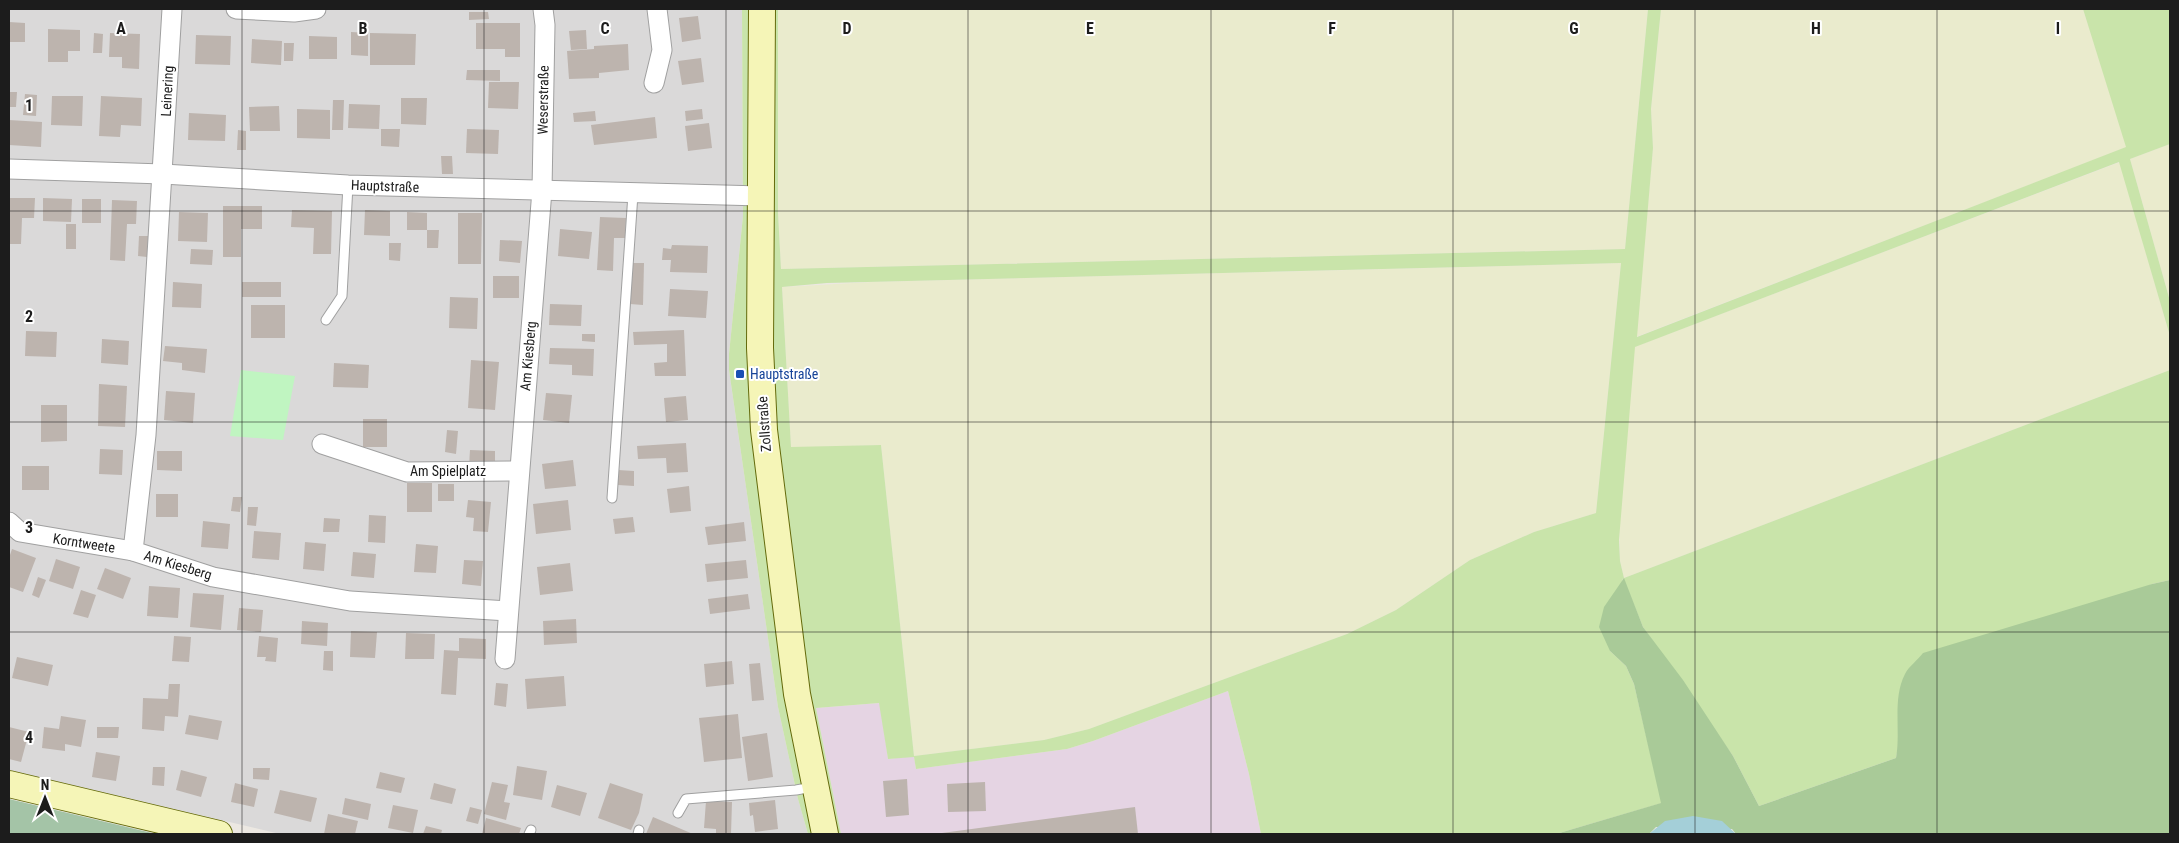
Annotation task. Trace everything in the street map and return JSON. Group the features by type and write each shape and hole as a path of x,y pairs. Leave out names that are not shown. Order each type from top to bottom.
{"main road":[{"name":"Zollstraße","path":"762,9 761,381 764,438 797,694 825,834"},
{"path":"9,784 219,834"}],"street":[{"name":"Leinering","path":"163,174 172,9"},
{"path":"236,9 294,12 316,9"},
{"name":"Weserstraße","path":"542,190 545,25 543,9"},
{"path":"654,83 662,50 657,9"},
{"name":"Hauptstraße","path":"9,169 163,174 348,184 633,194 761,196"},
{"name":"Am Kiesberg","path":"163,174 146,435 133,551 213,577 350,601 508,611"},
{"name":"Am Kiesberg","path":"505,659 518,471 542,190"},
{"name":"Am Spielplatz","path":"322,444 407,472 518,471"},
{"name":"Korntweete","path":"9,522 20,532 133,551"}],"lane":[{"path":"326,320 342,296 348,184"},
{"path":"612,498 633,194"},
{"path":"678,813 686,799 796,790 816,786"}],"shaded area":[{"path":"9,9 742,9 743,216 729,370 778,707 798,799 808,834 280,834 9,770"},
{"path":"1228,691 1249,774 1261,834 841,834 816,708 880,703 888,759 914,756 916,769 1067,749"}],"green space":[{"path":"742,9 778,9 778,213 781,269 1625,249 1648,9 1661,9 1651,109 1653,148 1637,337 2126,147 2083,9 2170,9 2170,144 2130,159 2170,301 2170,336 2119,162 1635,347 1619,540 1620,561 1624,578 2170,370 2170,580 2152,584 1898,710 1899,742 1896,758 1759,806 1733,756 1643,627 1623,578 1610,651 1626,666 1634,684 1662,803 1556,834 1261,834 1249,774 1228,691 1067,749 916,769 914,757 888,759 879,703 816,708 841,834 808,834 798,799 778,707 729,370 743,216","holes":["1621,263 1596,513 1534,532 1470,560 1396,610 1347,634 1089,729 1044,740 914,756 881,445 791,447 782,287 827,283"]},
{"path":"778,9 1648,9 1625,249 781,269 778,213"},
{"path":"1661,9 2083,9 2127,147 1636,337 1653,148 1651,109"},
{"path":"2170,144 2170,301 2130,159"},
{"path":"2120,162 2170,336 2170,370 1624,578 1620,561 1619,524 1634,347"},
{"path":"1621,263 1596,513 1534,532 1470,560 1396,610 1347,634 1089,729 1044,740 914,756 881,445 791,448 782,287 872,282"},
{"path":"241,370 295,376 283,440 230,436"},
{"path":"1624,578 1643,627 1683,680 1733,756 1759,806 1896,758 1898,704 1901,684 1907,671 1923,653 2170,580 2170,834 1736,834 1732,829 1656,827 1649,834 1556,834 1661,803 1634,684 1626,666 1610,651 1599,627 1604,607"},
{"path":"9,799 156,834 9,834"}],"water":[{"path":"1693,816 1722,821 1736,834 1649,834 1665,821"}],"building":[{"path":"469,12 488,12 489,19 469,20"},
{"path":"698,16 701,39 682,42 679,18"},
{"path":"9,22 25,23 25,42 9,42"},
{"path":"476,23 520,23 520,57 505,57 505,49 476,49"},
{"path":"48,29 80,30 80,51 68,51 68,62 48,62"},
{"path":"586,30 587,49 571,50 569,31"},
{"path":"351,32 368,33 368,56 351,55"},
{"path":"94,33 103,34 102,53 93,53"},
{"path":"110,33 140,34 139,69 122,68 122,57 109,57"},
{"path":"370,33 416,34 415,65 370,65"},
{"path":"196,35 231,36 230,65 195,64"},
{"path":"309,36 337,37 337,59 309,59"},
{"path":"252,39 282,41 281,65 251,63"},
{"path":"284,43 294,43 293,61 284,61"},
{"path":"628,44 629,70 599,73 599,78 569,79 567,51 594,49 594,46"},
{"path":"701,58 704,82 682,85 678,61"},
{"path":"467,70 500,70 500,81 466,80"},
{"path":"489,82 519,82 518,109 488,108"},
{"path":"9,92 17,92 16,107 9,107"},
{"path":"25,94 37,95 36,116 23,115"},
{"path":"52,96 83,96 82,126 51,125"},
{"path":"101,96 142,98 141,126 121,125 120,137 99,136"},
{"path":"401,98 427,98 426,125 401,124"},
{"path":"333,100 344,100 343,130 332,130"},
{"path":"349,104 380,105 379,129 348,128"},
{"path":"279,106 280,131 250,131 249,107"},
{"path":"297,109 330,110 330,139 297,138"},
{"path":"702,109 703,119 686,121 685,111"},
{"path":"595,111 596,121 574,122 573,113"},
{"path":"189,113 226,115 225,141 188,140"},
{"path":"655,117 657,138 594,145 591,125"},
{"path":"9,120 42,122 41,147 9,145"},
{"path":"709,123 712,148 688,151 685,126"},
{"path":"381,129 400,129 399,147 381,146"},
{"path":"467,129 499,130 498,154 466,153"},
{"path":"238,130 246,131 246,150 237,150"},
{"path":"441,156 452,156 453,174 442,174"},
{"path":"9,198 35,198 34,218 22,218 21,244 9,244"},
{"path":"43,198 72,199 71,222 43,221"},
{"path":"82,199 101,199 101,223 82,223"},
{"path":"112,200 137,201 136,224 127,224 125,261 110,260"},
{"path":"223,206 262,206 262,229 241,229 241,257 223,257"},
{"path":"292,210 332,211 331,254 313,254 314,228 291,227"},
{"path":"365,210 390,211 390,236 364,235"},
{"path":"179,212 208,213 207,242 178,241"},
{"path":"407,212 427,213 427,230 407,230"},
{"path":"458,213 482,213 481,264 458,264"},
{"path":"600,217 626,218 625,238 614,238 613,271 597,270"},
{"path":"66,224 76,224 76,249 66,249"},
{"path":"560,229 592,232 589,259 558,256"},
{"path":"427,230 439,230 438,248 427,248"},
{"path":"139,236 148,236 147,257 138,256"},
{"path":"500,240 522,241 520,263 499,261"},
{"path":"389,243 401,243 400,261 389,260"},
{"path":"672,245 708,246 707,273 670,272 671,260 662,260 663,248 671,249"},
{"path":"191,249 213,250 212,265 190,264"},
{"path":"632,263 644,263 643,305 630,304"},
{"path":"493,276 519,276 519,298 493,298"},
{"path":"173,282 202,284 201,308 172,307"},
{"path":"242,282 281,282 281,297 242,297"},
{"path":"670,289 708,291 706,318 668,316"},
{"path":"450,297 478,298 477,329 449,328"},
{"path":"550,304 582,305 581,326 549,325"},
{"path":"251,305 285,305 285,338 251,338"},
{"path":"684,330 686,376 655,376 654,363 667,362 667,344 634,345 633,332"},
{"path":"26,331 57,332 56,357 25,356"},
{"path":"582,334 595,334 595,342 582,341"},
{"path":"102,339 129,341 128,365 101,363"},
{"path":"165,346 207,349 205,373 182,370 182,363 163,361"},
{"path":"550,348 594,349 593,376 572,375 572,365 549,364"},
{"path":"471,360 499,362 495,410 468,408"},
{"path":"334,363 369,365 368,388 333,387"},
{"path":"99,384 127,386 125,427 98,426"},
{"path":"166,391 195,393 193,423 164,420"},
{"path":"546,393 572,395 569,423 543,420"},
{"path":"686,396 688,420 666,422 664,398"},
{"path":"41,405 67,405 67,441 41,442"},
{"path":"363,419 387,419 387,447 363,447"},
{"path":"447,430 458,431 456,454 445,452"},
{"path":"686,443 688,472 667,473 666,458 638,459 637,446"},
{"path":"100,449 123,450 122,475 99,474"},
{"path":"470,450 495,451 495,468 469,467"},
{"path":"157,451 182,451 182,471 157,470"},
{"path":"573,460 576,486 545,489 542,464"},
{"path":"22,466 49,466 49,490 22,490"},
{"path":"618,470 634,471 634,486 618,485"},
{"path":"407,483 432,483 432,512 407,512"},
{"path":"438,484 454,484 454,501 438,501"},
{"path":"689,486 691,511 670,513 667,489"},
{"path":"156,494 178,494 178,517 156,517"},
{"path":"233,497 242,497 240,512 231,511"},
{"path":"468,500 491,502 488,532 473,531 474,518 466,517"},
{"path":"568,500 571,530 536,534 533,504"},
{"path":"248,507 258,507 256,526 247,525"},
{"path":"369,515 386,516 385,543 368,542"},
{"path":"633,517 635,532 615,534 613,519"},
{"path":"324,518 340,519 339,532 323,532"},
{"path":"203,521 230,524 228,549 201,547"},
{"path":"744,522 746,541 708,545 705,527"},
{"path":"254,531 281,533 279,560 252,558"},
{"path":"305,542 326,544 324,571 303,569"},
{"path":"416,544 438,546 436,573 414,572"},
{"path":"12,549 36,558 23,592 9,587 9,558"},
{"path":"353,552 376,554 374,578 351,576"},
{"path":"56,559 80,567 73,589 49,581"},
{"path":"464,560 483,561 481,586 462,584"},
{"path":"746,560 748,578 707,582 705,564"},
{"path":"570,563 573,591 540,595 537,567"},
{"path":"105,568 131,578 123,599 97,589"},
{"path":"38,577 46,580 39,598 32,595"},
{"path":"149,586 180,588 178,618 147,616"},
{"path":"81,590 96,595 88,618 73,614"},
{"path":"193,593 224,595 221,630 190,627"},
{"path":"748,594 750,609 710,614 708,599"},
{"path":"239,608 263,610 261,632 237,630"},
{"path":"576,619 577,643 544,645 543,621"},
{"path":"302,621 328,623 327,646 301,644"},
{"path":"351,631 377,632 375,658 350,657"},
{"path":"406,633 435,634 434,659 405,659"},
{"path":"174,636 191,637 189,662 172,661"},
{"path":"259,636 278,638 276,662 265,661 266,657 257,657"},
{"path":"459,638 486,639 486,659 458,658 456,695 441,694 444,650 459,651"},
{"path":"324,651 333,651 333,671 323,670"},
{"path":"17,657 53,665 48,686 12,678"},
{"path":"732,661 734,684 706,687 704,664"},
{"path":"760,663 764,700 752,701 749,664"},
{"path":"564,676 566,706 527,709 525,679"},
{"path":"496,683 508,684 506,707 494,705"},
{"path":"169,684 180,684 178,717 165,716 164,731 142,729 143,698 168,699"},
{"path":"738,714 742,758 704,762 699,718"},
{"path":"189,715 222,721 218,740 185,734"},
{"path":"61,716 86,720 81,747 65,744 65,751 42,748 44,727 59,729"},
{"path":"9,727 29,732 21,762 9,759"},
{"path":"97,727 119,727 118,738 97,738"},
{"path":"767,733 773,777 748,781 742,737"},
{"path":"96,752 120,756 116,781 92,777"},
{"path":"517,766 547,771 542,800 513,795"},
{"path":"153,767 165,767 164,786 152,785"},
{"path":"253,768 270,768 269,780 253,779"},
{"path":"181,770 207,777 201,797 176,790"},
{"path":"380,772 405,778 401,793 376,788"},
{"path":"907,779 909,815 886,817 883,781"},
{"path":"492,782 508,785 504,802 510,803 506,820 484,814"},
{"path":"985,782 986,811 948,812 947,784"},
{"path":"235,783 258,789 254,807 231,802"},
{"path":"434,783 456,789 452,804 430,799"},
{"path":"610,783 643,794 639,813 631,830 598,818"},
{"path":"557,785 587,793 580,816 551,807"},
{"path":"280,790 317,798 311,822 274,813"},
{"path":"345,798 371,804 368,820 342,814"},
{"path":"775,800 778,829 755,832 753,815 750,816 749,803"},
{"path":"706,801 732,802 731,834 716,834 716,829 704,828"},
{"path":"393,805 418,810 413,833 388,828"},
{"path":"470,807 482,810 478,824 466,821"},
{"path":"1135,807 1138,834 942,834 942,833"},
{"path":"328,814 358,821 355,834 324,834"},
{"path":"653,817 693,834 646,834"},
{"path":"486,818 521,828 519,834 482,834"},
{"path":"426,826 442,830 441,834 423,834"}],"place":[{"name":"Hauptstraße","path":"740,374"}]}
